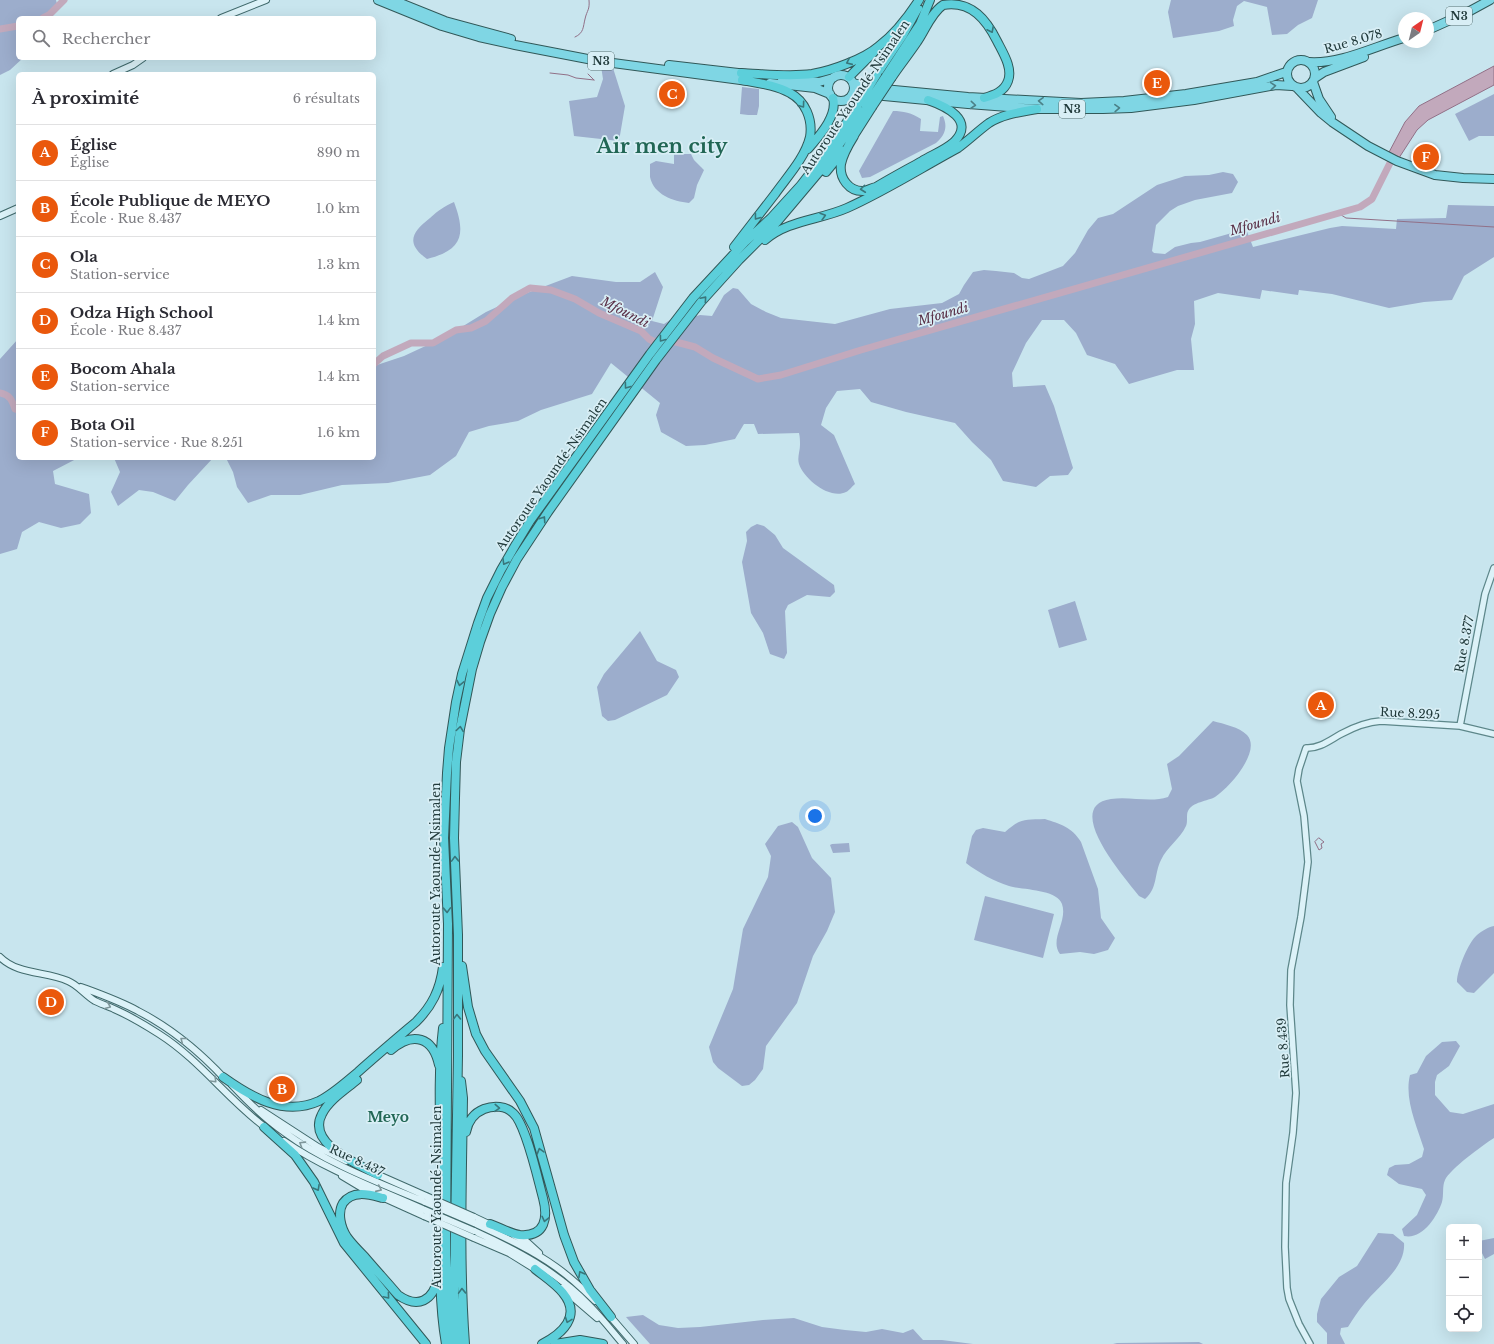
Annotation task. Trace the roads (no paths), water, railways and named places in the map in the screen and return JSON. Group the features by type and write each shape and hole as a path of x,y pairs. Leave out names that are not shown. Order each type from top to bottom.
{"highway":[{"name":"N3","path":"378,0 442,26 515,46 598,61 742,77 819,82 841,75 873,88 984,98 1062,102 1124,101 1186,94 1257,82 1286,72 1288,67 1296,61 1300,60 1309,62"},
{"name":"N3","path":"392,0 445,21 515,40 567,51 815,88 840,101 863,94 1037,109 1131,108 1194,100 1276,85 1307,88 1314,80"},
{"path":"851,97 855,91 851,80 878,47 906,19 920,0"},
{"name":"Autoroute Yaoundé-Nsimalen","path":"885,76 912,21 920,0"},
{"name":"Autoroute Yaoundé-Nsimalen","path":"676,326 789,209 825,165 920,24 930,0"},
{"path":"910,52 924,26 935,0"},
{"path":"885,76 910,52 942,6 953,1 963,0 974,6 984,16 1006,60 1009,70 1008,80 1004,88 997,93 984,98"},
{"name":"N3","path":"1434,27 1490,0"},
{"name":"Rue 8.078","path":"1309,62 1319,63 1335,60 1398,40"},
{"name":"Rue 8.078","path":"1314,80 1324,72 1398,44"},
{"path":"742,77 810,74 825,71 848,63 878,47"},
{"path":"1309,62 1314,69 1314,80 1319,99 1325,109 1342,127"},
{"path":"1286,72 1287,80 1321,113 1368,146 1387,156 1435,174 1463,178 1494,179"},
{"path":"742,77 782,89 790,93 804,106 808,113 810,137 802,156"},
{"path":"693,298 748,229 829,120 834,108 834,103 828,86 833,78"},
{"path":"865,106 854,136 843,156 841,170 842,178 846,184 858,190 865,191 876,187 942,150 954,142 958,137 961,125 959,118 954,112 942,105 928,100"},
{"name":"Autoroute Yaoundé-Nsimalen","path":"452,1344 446,1255 448,924 444,838 449,748 462,674 478,623 487,598 501,570 530,521 676,326 693,298 801,185 831,146 865,106"},
{"path":"731,270 767,238 786,227 825,216 859,202 958,148 990,123 1008,115 1037,109"},
{"path":"789,209 801,200 820,180 854,136"},
{"name":"Autoroute Yaoundé-Nsimalen","path":"459,1344 454,1294 458,1056 458,935 454,838 456,762 465,697 480,642 490,614 517,559 653,357"},
{"path":"224,1077 243,1092 272,1104 291,1107 318,1101 330,1094 416,1022 432,1004 438,992 442,976 448,924"},
{"path":"458,935 468,1007 476,1034 485,1051 520,1101 534,1128 564,1235 574,1262 590,1290 611,1317"},
{"path":"446,1344 440,1259 442,1040 447,996"},
{"path":"378,1175 348,1159 327,1144 320,1130 319,1122 324,1110 330,1103 394,1048 409,1039 416,1038 424,1041 434,1050 439,1065 441,1086"},
{"path":"458,1056 463,1098 461,1260 466,1344"},
{"path":"462,1177 467,1127 470,1120 480,1110 495,1106 505,1108 514,1113 521,1125 526,1140 546,1210 546,1218 538,1231 530,1235 519,1235 490,1224"},
{"path":"264,1127 295,1155 314,1182 344,1243 426,1344"},
{"path":"383,1198 365,1194 357,1194 349,1198 344,1203 340,1211 341,1224 347,1237 398,1295 412,1302 420,1302 432,1294 437,1282 440,1259"},
{"path":"535,1269 564,1294 571,1310 569,1320 565,1328 551,1340 542,1344"},
{"path":"464,1326 469,1344"},
{"path":"555,1344 580,1340 603,1344"}],"main road":[{"path":"226,16 266,0"},
{"path":"117,72 140,60"},
{"path":"0,216 16,209"},
{"name":"Rue 8.437","path":"0,957 8,964 24,970 53,975 70,981 94,1001 114,1008 145,1025 177,1046 264,1127 300,1152 424,1213 514,1249 570,1287 590,1305 623,1344"},
{"name":"Rue 8.437","path":"76,985 118,1001 153,1019 199,1053 268,1120 304,1146 349,1170 426,1199 474,1220 556,1267 578,1285 611,1317 634,1344"},
{"path":"245,1099 318,1147 426,1199"},
{"path":"318,1162 362,1188 383,1198 424,1213"},
{"path":"474,1220 490,1224 527,1242 556,1267"},
{"path":"474,1234 509,1253 554,1281 613,1332"}],"street":[{"name":"Rue 8.377","path":"1460,726 1485,594 1494,568"},
{"name":"Rue 8.295","path":"1306,748 1326,744 1353,728 1375,722 1460,726 1494,734"},
{"name":"Rue 8.439","path":"1306,748 1297,780 1304,816 1308,862 1301,917 1291,970 1290,1005 1296,1093 1293,1133 1287,1177 1285,1247 1289,1299 1299,1324 1310,1344"}],"waterway":[{"path":"47,16 64,0"},
{"path":"575,37 583,30 589,8 589,0"},
{"path":"0,29 16,26"},
{"path":"550,73 594,80"},
{"path":"588,74 594,80"},
{"name":"Mfoundi","path":"376,362 383,356 411,343 433,343 456,330 471,328 486,321 512,298 530,288 551,290 575,299 599,313 641,331 653,341 676,342 695,347 713,358 758,379 781,375 861,350 1360,207 1372,199 1394,155"},
{"path":"1338,213 1346,218 1494,227"},
{"name":"Mfoundi","path":"0,393 12,401 16,409"},
{"path":"1319,838 1324,842 1321,844 1322,848 1319,850 1315,842 1319,838"}],"place":[{"name":"Bocom Ahala","path":"1157,83"},
{"name":"Ola","path":"672,94"},
{"name":"Bota Oil","path":"1426,157"},
{"name":"Église","path":"1321,705"},
{"name":"Odza High School","path":"51,1002"},
{"name":"École Publique de MEYO","path":"282,1089"}],"district":[{"name":"Air men city","path":"662,146"},
{"name":"Meyo","path":"388,1117"}]}
